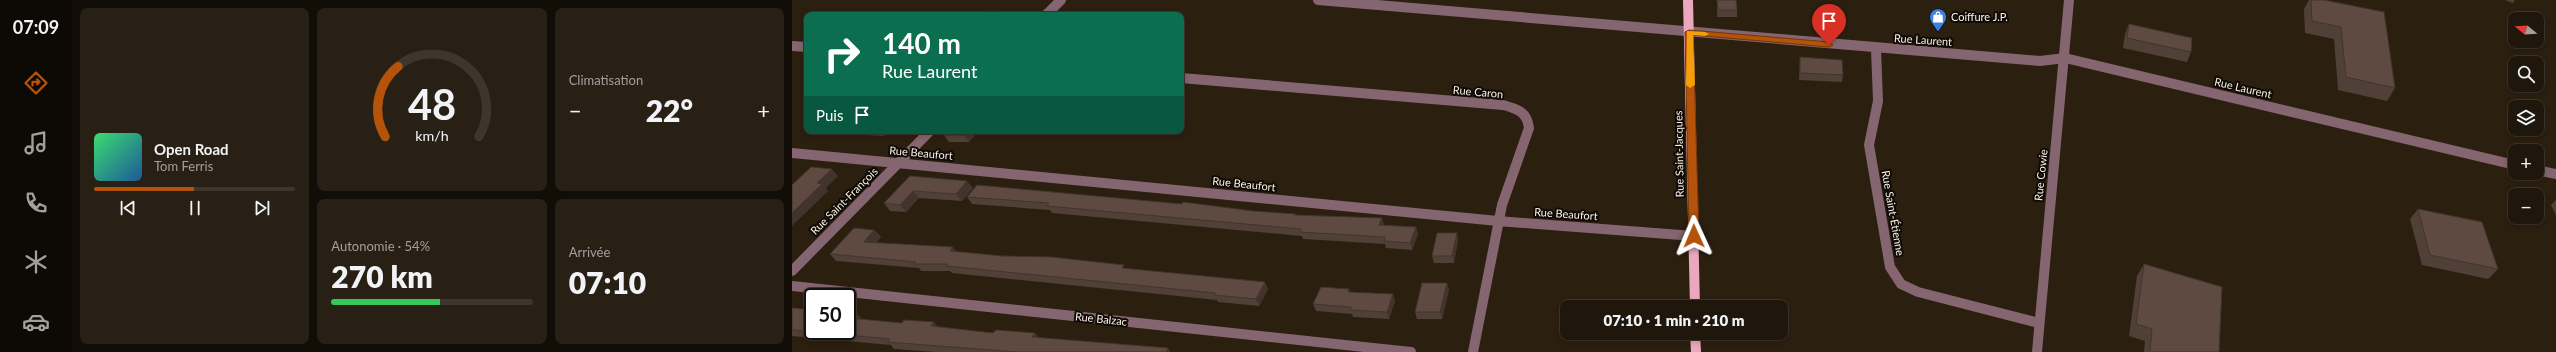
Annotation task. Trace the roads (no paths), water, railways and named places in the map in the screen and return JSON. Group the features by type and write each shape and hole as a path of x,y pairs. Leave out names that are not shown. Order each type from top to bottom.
{"main road":[{"name":"Rue Saint-Jacques","path":"1688,0 1695,300"},
{"path":"1695,340 1696,352"}],"street":[{"path":"1049,12 1061,0"},
{"name":"Rue Laurent","path":"1318,0 1517,15 1876,49 2040,61 2065,58 2508,163"},
{"name":"Rue Cowie","path":"2037,352 2065,58 2069,0"},
{"path":"792,46 804,47"},
{"name":"Rue Saint-Étienne","path":"1876,49 1878,101 1869,145 1890,267 1901,284 1918,292 2039,323"},
{"name":"Rue Caron","path":"1184,78 1503,105 1519,109 1528,118 1529,128 1498,221 1474,352"},
{"name":"Rue Saint-François","path":"792,271 927,134"},
{"name":"Rue Beaufort","path":"792,153 1498,221 1694,236"},
{"path":"2544,171 2556,174"},
{"name":"Rue Balzac","path":"792,286 1411,352"}],"place":[{"name":"Coiffure J.P.","path":"1938,32"}]}
